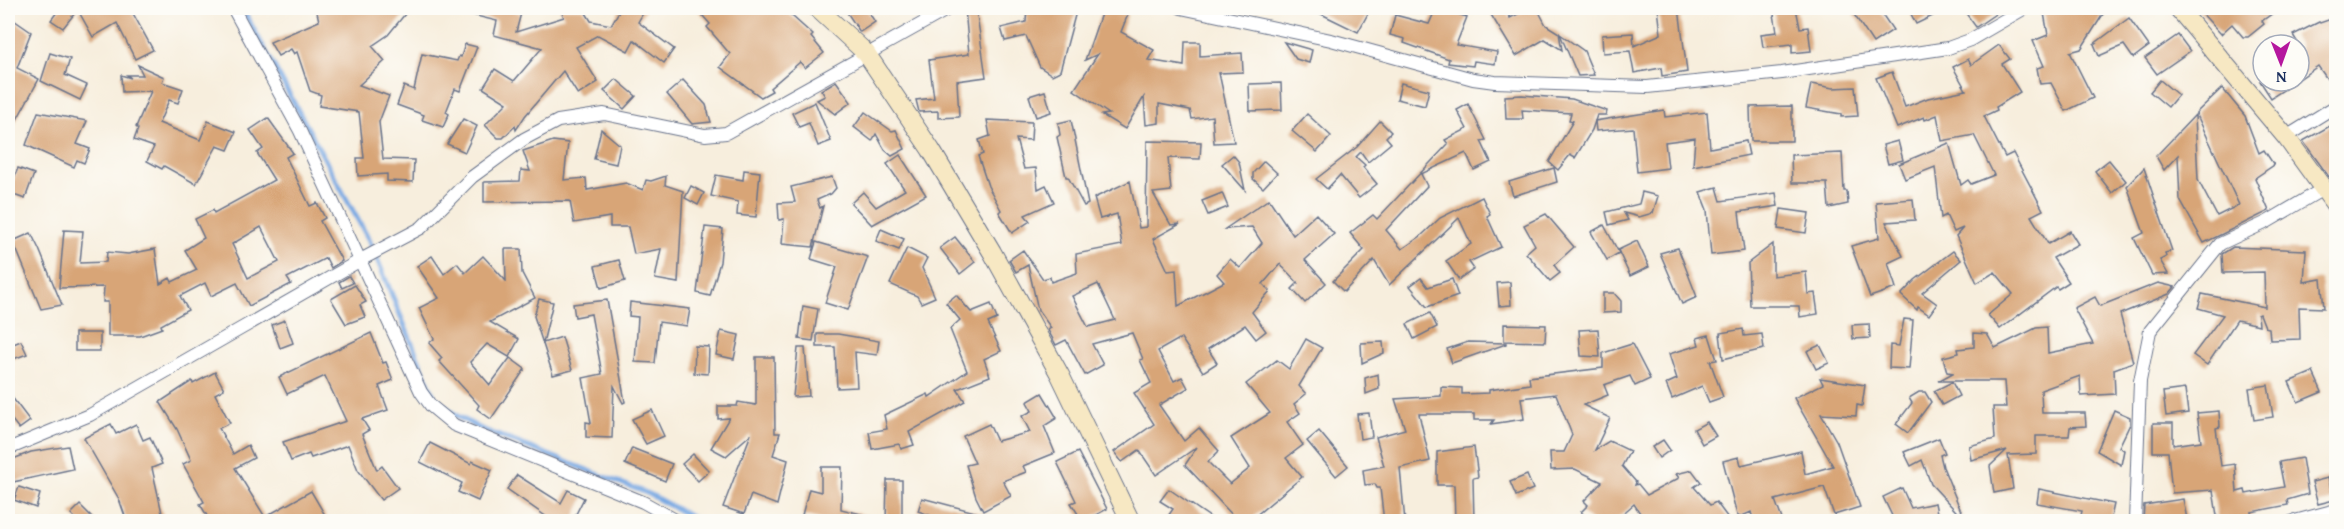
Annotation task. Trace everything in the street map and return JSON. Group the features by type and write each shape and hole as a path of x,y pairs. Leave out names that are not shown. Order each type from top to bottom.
{"street":[{"path":"233,8 300,131 363,258 421,392 431,406 454,425 643,502 679,522"},
{"path":"818,8 866,52 931,150 992,252 1060,375 1131,522"},
{"path":"8,449 90,415 386,245 422,228 472,177 524,139 558,121 604,114 705,135 726,133 866,52 950,8"},
{"path":"1181,8 1331,40 1484,81 1647,87 1782,73 1948,48 1970,40 2025,8"},
{"path":"2178,8 2286,136 2337,206"},
{"path":"2286,136 2337,106"},
{"path":"2135,522 2140,381 2150,331 2220,244 2267,222 2323,189"},
{"path":"2291,522 2337,510"}],"building":[{"path":"60,8 79,8 63,28 51,20"},
{"path":"87,8 130,8 153,50 135,59 117,23 93,37 79,12"},
{"path":"316,8 410,8 388,35 372,46 385,61 359,85 389,96 379,122 383,159 414,160 413,182 387,181 387,174 358,176 357,158 364,158 359,112 319,106 321,95 310,91 297,52 294,54 291,49 278,56 270,42 319,21"},
{"path":"465,8 499,8 521,13 516,32 564,17 559,8 583,8 591,21 611,25 621,8 646,8 638,22 674,49 664,63 634,40 628,51 598,35 576,47 598,82 578,95 563,71 516,130 515,126 503,138 498,138 485,125 507,103 483,88 495,69 514,81 542,48 494,35 497,21 464,13"},
{"path":"696,8 783,8 813,35 811,37 824,53 805,68 800,62 770,88 772,91 761,97 720,67 730,54 707,27 710,24"},
{"path":"844,8 866,8 875,22 860,32"},
{"path":"965,8 976,8 986,77 957,81 959,117 938,118 938,111 919,112 916,100 934,98 929,60 969,54"},
{"path":"1027,8 1077,8 1060,71 1052,75 1040,67 1026,36 1005,41 1001,28 1026,22"},
{"path":"1103,8 1128,14 1121,32 1154,50 1148,60 1184,66 1185,42 1200,42 1200,56 1242,53 1243,72 1219,73 1234,142 1214,143 1212,116 1192,119 1190,110 1159,104 1159,123 1146,125 1144,97 1125,129 1102,115 1109,114 1074,90 1098,54 1085,60"},
{"path":"1309,8 1371,8 1358,32"},
{"path":"1436,8 1467,17 1456,45 1497,52 1495,64 1474,61 1473,66 1448,63 1449,59 1404,43 1405,39 1390,35 1395,15 1429,24"},
{"path":"1504,8 1510,18 1530,8 1537,8 1546,25 1559,33 1562,50 1545,39 1516,56 1490,13"},
{"path":"1658,8 1679,8 1687,72 1662,76 1661,68 1634,73 1630,51 1603,53 1602,35 1633,33 1634,46 1661,34"},
{"path":"1773,8 1796,8 1800,28 1808,27 1811,51 1792,53 1792,44 1763,47 1761,34 1777,32"},
{"path":"1862,8 1878,8 1893,30 1873,43 1853,13"},
{"path":"1908,8 1949,8 1916,24"},
{"path":"1962,8 2004,8 1976,27"},
{"path":"2076,8 2107,8 2081,49 2070,52 2093,98 2066,111 2051,83 2040,84 2037,68 2044,66 2033,41 2048,35 2044,13"},
{"path":"2197,8 2280,8 2262,21 2264,24 2248,37 2243,37 2232,24 2221,34"},
{"path":"8,16 31,32 17,68 39,79 8,136"},
{"path":"2337,17 2337,73 2327,79 2318,66 2311,71 2311,33 2297,33"},
{"path":"2129,18 2149,46 2133,58 2124,45 2099,56 2094,44"},
{"path":"1560,34 1584,51 1594,75 1578,76"},
{"path":"2178,35 2190,51 2157,74 2145,58"},
{"path":"1284,42 1312,50 1309,63 1296,59"},
{"path":"465,44 477,47 460,91 455,89 446,112 449,114 443,127 422,120 424,115 397,105 404,86 414,90 422,54 457,61 459,56 461,57"},
{"path":"1999,45 2010,59 2002,64 2020,92 1996,107 1997,110 1984,116 2005,157 2013,153 2043,210 2031,216 2048,244 2070,231 2078,244 2053,258 2069,282 2058,289 2056,287 2000,329 1988,315 2013,294 1995,272 1977,283 1956,236 1963,228 1954,232 1946,215 1941,218 1935,167 1905,179 1899,164 1949,143 1961,185 1968,180 1971,184 1994,175 1974,135 1942,141 1937,115 1925,120 1924,117 1897,128 1876,78 1892,72 1905,107 1928,98 1966,90 1953,67 1968,59 1971,65"},
{"path":"50,53 70,59 65,75 87,85 80,100 41,81"},
{"path":"138,65 164,77 162,82 183,89 178,103 169,100 159,123 200,140 208,121 236,132 228,150 217,146 196,184 164,166 162,169 147,161 154,147 134,140 138,129 136,127 151,91 122,92 121,75 131,78 127,75 143,75"},
{"path":"616,79 636,96 624,109 604,91"},
{"path":"683,80 706,105 711,122 692,124 667,94"},
{"path":"2160,80 2178,95 2168,107 2150,92"},
{"path":"836,81 851,102 835,114 817,100 825,96 821,90"},
{"path":"1281,83 1282,110 1250,111 1249,84"},
{"path":"1401,83 1429,90 1425,106 1397,99"},
{"path":"1811,84 1833,88 1855,87 1858,116 1841,117 1841,114 1806,108"},
{"path":"2222,88 2245,116 2259,153 2264,150 2274,165 2255,178 2269,211 2204,243 2180,200 2178,155 2164,170 2156,156 2195,115 2198,180 2217,216 2239,205 2196,113"},
{"path":"1045,91 1051,112 1036,117 1029,96"},
{"path":"2268,93 2279,93 2271,98"},
{"path":"1505,96 1572,99 1607,111 1606,115 1597,115 1592,130 1575,158 1570,155 1558,170 1549,162 1573,121 1569,120 1571,113 1522,110 1523,119 1506,119"},
{"path":"815,102 831,141 818,146 809,123 799,127 792,113"},
{"path":"1468,104 1486,140 1481,141 1491,162 1474,170 1466,153 1421,174 1427,186 1386,230 1402,249 1421,236 1440,218 1482,197 1490,214 1487,216 1501,247 1469,262 1474,269 1459,280 1446,261 1471,244 1459,218 1389,285 1374,260 1344,292 1333,281 1364,250 1350,233 1373,215 1377,219 1448,144 1445,140 1467,129 1457,110"},
{"path":"1792,106 1792,141 1751,141 1750,107"},
{"path":"1664,110 1665,117 1707,112 1710,148 1746,141 1749,155 1693,166 1695,138 1665,142 1668,168 1637,172 1633,128 1596,131 1595,121"},
{"path":"38,112 87,121 77,144 90,149 84,163 77,160 74,167 26,145"},
{"path":"865,112 892,131 896,130 905,149 892,156 885,150 876,134 872,141 854,127"},
{"path":"1307,114 1331,136 1317,152 1292,131"},
{"path":"268,118 293,153 286,157 310,206 317,203 325,218 320,221 342,261 331,268 326,258 287,278 291,284 249,306 237,283 211,296 205,283 180,296 188,310 161,325 162,328 140,336 108,336 108,302 103,302 104,287 59,288 64,230 83,231 80,263 106,262 107,252 128,254 155,249 160,284 170,278 172,282 197,270 185,250 204,238 195,219 213,210 214,213 274,180 257,153 263,149 250,130","holes":["261,227 279,262 248,278 232,244"]},
{"path":"463,119 477,126 465,152 447,144"},
{"path":"987,120 1032,122 1031,140 1016,139 1024,169 1036,168 1038,189 1046,185 1054,202 1025,215 1030,221 1012,233 999,212 1001,210 988,186 978,156 983,154 979,140 990,136"},
{"path":"1071,120 1088,204 1084,206 1066,177 1057,137 1060,135 1058,123"},
{"path":"1380,121 1391,132 1386,137 1391,143 1368,162 1361,152 1356,157 1365,165 1363,167 1377,184 1359,198 1340,175 1327,189 1316,179 1357,147"},
{"path":"2337,122 2337,188 2303,141"},
{"path":"601,129 620,145 616,164 594,159"},
{"path":"553,141 568,143 564,180 586,178 587,190 626,183 643,190 646,180 651,181 666,176 665,185 683,191 678,283 655,279 661,249 634,254 628,227 610,227 610,217 574,223 570,201 484,202 484,182 520,181 521,170 530,171 523,151"},
{"path":"1147,141 1201,142 1200,159 1168,158 1171,191 1153,193 1171,225 1180,224 1153,239 1168,271 1176,270 1178,306 1224,282 1217,274 1230,259 1240,268 1262,243 1252,227 1225,229 1269,199 1293,235 1316,214 1334,234 1305,260 1326,283 1305,303 1292,289 1298,283 1280,264 1263,284 1270,291 1252,312 1266,331 1256,339 1245,325 1208,349 1217,363 1203,372 1181,338 1158,351 1174,381 1182,377 1188,388 1159,405 1184,441 1199,428 1219,451 1208,462 1230,484 1250,468 1231,438 1270,413 1246,384 1277,360 1289,369 1306,339 1322,348 1299,386 1306,394 1294,404 1300,413 1287,422 1303,445 1286,458 1302,477 1248,522 1239,522 1185,465 1197,447 1156,475 1139,450 1122,462 1114,452 1154,424 1134,393 1151,383 1140,360 1143,359 1132,333 1092,344 1103,365 1085,375 1066,340 1056,345 1048,330 1051,328 1038,310 1028,265 1016,272 1009,260 1023,250 1043,279 1050,277 1051,282 1077,273 1076,254 1122,245 1117,214 1100,219 1094,198 1130,181 1139,228 1146,227","holes":["1098,284 1115,320 1088,327 1072,296"]},
{"path":"1898,141 1903,160 1888,164 1883,145"},
{"path":"1842,153 1844,191 1847,191 1848,204 1829,208 1827,183 1792,183 1791,155"},
{"path":"900,155 926,195 872,225 851,203 863,192 876,207 905,190 887,164"},
{"path":"1233,155 1239,162 1245,190 1222,164"},
{"path":"2109,160 2126,181 2112,193 2095,171"},
{"path":"1264,161 1277,173 1263,188 1253,179 1253,173"},
{"path":"18,168 34,174 25,199 8,193"},
{"path":"1554,168 1557,182 1513,196 1509,182"},
{"path":"2144,168 2172,251 2165,253 2166,257 2160,260 2168,274 2152,275 2134,238 2144,233 2127,186"},
{"path":"744,170 760,172 756,217 737,215 738,202 711,196 716,175 743,180"},
{"path":"832,177 836,188 831,194 817,200 820,208 823,206 813,247 782,244 784,219 779,220 778,203 795,202 791,187"},
{"path":"691,186 704,193 698,205 685,198"},
{"path":"1717,187 1721,201 1776,193 1778,206 1739,212 1744,251 1711,255 1707,210 1700,192"},
{"path":"1642,192 1658,196 1653,213 1639,217 1624,213 1628,220 1609,225 1606,212 1639,204"},
{"path":"1222,193 1228,207 1208,215 1202,201"},
{"path":"1913,199 1915,220 1886,222 1903,256 1888,263 1896,288 1870,297 1851,246 1879,238 1876,202"},
{"path":"1781,209 1809,213 1806,233 1778,229"},
{"path":"1546,214 1574,247 1554,265 1560,273 1550,281 1526,253 1535,245 1524,225"},
{"path":"1604,225 1619,253 1607,260 1591,232"},
{"path":"705,227 723,229 720,262 710,296 697,293"},
{"path":"881,229 904,239 899,250 876,241"},
{"path":"31,233 62,305 41,309 13,241"},
{"path":"955,237 975,262 960,274 940,248"},
{"path":"1637,241 1649,267 1630,276 1618,250"},
{"path":"816,242 868,257 848,310 825,303 837,267 811,259"},
{"path":"1773,244 1773,276 1806,272 1808,294 1815,293 1818,314 1800,317 1799,306 1750,306 1748,263"},
{"path":"2233,247 2306,250 2304,282 2321,279 2324,308 2299,307 2300,339 2270,340 2269,328 2265,327 2260,314 2258,315 2259,325 2237,320 2207,365 2193,355 2223,315 2198,308 2202,294 2265,307 2264,272 2223,273 2222,254"},
{"path":"907,248 927,258 922,268 935,297 921,303 917,296 890,284"},
{"path":"1678,248 1697,297 1682,304 1660,253"},
{"path":"505,249 521,249 522,273 535,298 490,322 519,339 509,357 487,344 470,362 490,385 510,358 525,369 491,419 477,409 479,405 439,361 442,358 429,343 434,339 419,308 439,298 417,266 432,256 444,274 457,263 465,273 483,256 506,281"},
{"path":"1953,251 1961,260 1922,293 1937,304 1929,315 1918,307 1917,310 1901,295 1915,280"},
{"path":"619,260 625,281 601,288 595,266"},
{"path":"349,276 353,283 342,288 339,282"},
{"path":"1421,278 1428,287 1452,279 1458,296 1427,307 1410,286"},
{"path":"1510,282 1511,305 1499,306 1497,283"},
{"path":"2158,283 2175,287 2169,294 2120,314 2133,362 2114,369 2115,394 2081,396 2080,376 2041,390 2042,413 2085,413 2086,426 2070,427 2069,436 2036,436 2036,454 2008,455 2013,489 1994,493 1990,466 2007,450 1971,460 1969,446 1995,439 1993,407 2006,407 2004,381 1938,381 1953,373 1947,372 1943,357 1959,353 1958,349 1974,347 1974,333 1987,334 1995,348 2036,328 2047,327 2048,353 2093,344 2074,308 2095,297 2100,306"},
{"path":"355,285 366,302 360,305 365,317 346,324 331,299"},
{"path":"1603,293 1614,293 1621,301 1621,312 1603,313"},
{"path":"956,295 971,312 991,304 997,319 988,323 1001,351 984,359 990,376 957,389 965,401 909,432 914,445 901,449 899,444 872,449 869,432 887,429 884,415 928,394 929,397 967,371 950,329 960,320 946,303"},
{"path":"539,299 553,302 543,343 562,337 572,370 553,375 534,316"},
{"path":"607,300 625,402 623,403 614,386 612,438 586,437 586,422 591,423 583,378 602,374 591,314 575,317 573,304"},
{"path":"630,302 690,309 687,326 659,322 655,363 635,362 638,317 629,316"},
{"path":"803,306 818,309 813,341 799,339"},
{"path":"1430,313 1437,327 1414,339 1407,324"},
{"path":"1904,319 1913,320 1909,369 1889,368 1890,345 1899,346"},
{"path":"285,320 293,343 280,348 272,325"},
{"path":"1504,324 1546,325 1545,342 1504,341"},
{"path":"1869,324 1870,338 1853,339 1852,325"},
{"path":"1598,329 1600,357 1581,356 1579,330"},
{"path":"1743,329 1744,336 1762,334 1764,349 1723,359 1720,333"},
{"path":"721,331 739,335 734,359 716,355"},
{"path":"75,333 100,333 100,351 75,351"},
{"path":"371,333 383,363 386,362 393,380 379,386 388,410 362,419 369,430 362,434 377,470 382,466 398,488 381,500 358,470 348,445 311,458 309,454 291,461 283,442 346,421 325,376 287,394 279,377"},
{"path":"817,334 838,334 879,341 877,355 855,352 857,387 837,388 835,347 817,347"},
{"path":"1709,335 1717,360 1710,361 1723,397 1709,402 1702,386 1672,399 1666,384 1677,379 1669,354 1699,345 1697,338"},
{"path":"21,341 27,354 8,361 8,346"},
{"path":"1383,342 1384,353 1362,363 1361,343"},
{"path":"1468,342 1506,344 1452,363 1447,349"},
{"path":"1632,344 1650,379 1635,386 1630,376 1604,385 1608,395 1583,405 1610,418 1595,450 1609,441 1630,451 1622,466 1636,482 1635,485 1638,484 1647,495 1679,478 1676,474 1692,470 1701,482 1694,487 1710,505 1716,502 1731,522 1646,522 1634,504 1613,522 1592,522 1581,512 1588,505 1584,501 1602,482 1575,469 1551,470 1550,452 1564,452 1572,435 1556,394 1521,398 1524,419 1491,424 1494,420 1474,420 1474,414 1419,414 1430,461 1400,468 1405,522 1384,522 1380,488 1377,488 1375,484 1365,485 1363,470 1384,466 1376,437 1405,429 1395,399 1441,396 1441,387 1462,388 1462,394 1489,393 1489,390 1530,384 1529,377 1603,368 1603,353"},
{"path":"1820,345 1829,363 1816,369 1807,351"},
{"path":"695,346 709,347 708,374 694,373"},
{"path":"798,348 805,348 809,396 793,397"},
{"path":"756,357 774,357 775,433 780,433 773,455 788,460 777,505 751,495 744,514 723,507 751,434 726,456 711,448 729,418 718,419 718,406 737,406 738,402 756,405"},
{"path":"215,372 224,389 215,394 230,423 219,428 233,454 248,445 254,458 235,468 265,517 311,491 329,522 210,521 200,504 204,502 183,464 191,460 177,429 160,402 192,381 193,384"},
{"path":"2313,372 2322,392 2298,402 2289,382"},
{"path":"1378,374 1379,389 1366,394 1365,378"},
{"path":"1820,378 1865,385 1862,406 1857,405 1856,416 1821,414 1837,442 1860,507 1834,515 1824,487 1775,500 1783,522 1754,522 1751,512 1740,517 1737,515 1723,461 1739,457 1741,465 1801,451 1805,474 1833,466 1794,398 1823,384"},
{"path":"1952,382 1959,396 1942,405 1934,391"},
{"path":"2268,385 2273,417 2254,420 2249,388"},
{"path":"2185,389 2188,413 2166,416 2163,392"},
{"path":"8,392 30,421 19,429 8,415"},
{"path":"1919,392 1925,392 1931,402 1908,433 1896,424 1912,403 1909,398"},
{"path":"1042,393 1057,418 1044,426 1055,453 1023,466 1026,472 1003,481 1011,496 983,511 966,465 975,463 963,436 989,424 997,441 1030,432 1022,416 1032,411 1027,402"},
{"path":"652,410 664,436 646,444 632,419"},
{"path":"2114,410 2130,417 2130,424 2119,447 2124,450 2121,465 2097,451"},
{"path":"2219,411 2220,427 2216,428 2221,466 2235,464 2237,492 2245,490 2246,494 2284,487 2279,462 2302,458 2308,494 2287,500 2288,505 2251,512 2252,522 2218,522 2213,490 2172,493 2168,452 2153,452 2153,423 2173,423 2173,445 2201,441 2197,413"},
{"path":"1369,413 1372,437 1360,439 1357,414"},
{"path":"1707,422 1716,436 1702,444 1694,429"},
{"path":"111,424 116,434 136,424 143,440 150,437 162,464 152,468 164,522 127,522 119,499 84,438"},
{"path":"1319,431 1348,466 1336,476 1307,441"},
{"path":"1939,438 1945,453 1940,455 1943,467 1965,521 1931,484 1922,460 1911,466 1904,452"},
{"path":"1663,440 1670,450 1659,458 1652,447"},
{"path":"430,443 471,464 472,461 492,470 478,501 458,492 462,483 420,462"},
{"path":"68,446 73,469 13,482 8,461 31,452"},
{"path":"1474,447 1478,477 1473,478 1474,522 1455,522 1454,485 1437,485 1437,452"},
{"path":"632,448 672,464 665,481 625,464"},
{"path":"1078,452 1107,509 1083,522 1071,503 1076,501 1057,462"},
{"path":"693,454 709,471 698,481 682,464"},
{"path":"821,467 842,467 841,509 873,517 873,522 830,522 802,515 809,489 821,492"},
{"path":"517,475 561,503 568,490 584,498 572,522 554,522 507,489"},
{"path":"1527,475 1533,489 1516,496 1510,482"},
{"path":"2328,478 2334,500 2318,504 2312,482"},
{"path":"887,480 902,480 902,522 886,522"},
{"path":"19,487 40,494 36,508 14,500"},
{"path":"1902,488 1911,508 1935,503 1938,518 1921,522 1895,522 1883,497"},
{"path":"1169,489 1217,522 1164,522 1173,509 1160,501"},
{"path":"2039,489 2114,504 2110,522 2080,520 2082,511 2037,503"},
{"path":"922,498 990,516 989,522 943,520 918,511"},
{"path":"2183,499 2187,519 2143,522 2144,505"},
{"path":"80,505 97,522 79,522 71,514"}],"waterway":[{"path":"242,8 370,242 435,399 457,416 479,428 649,494 700,522"}]}
